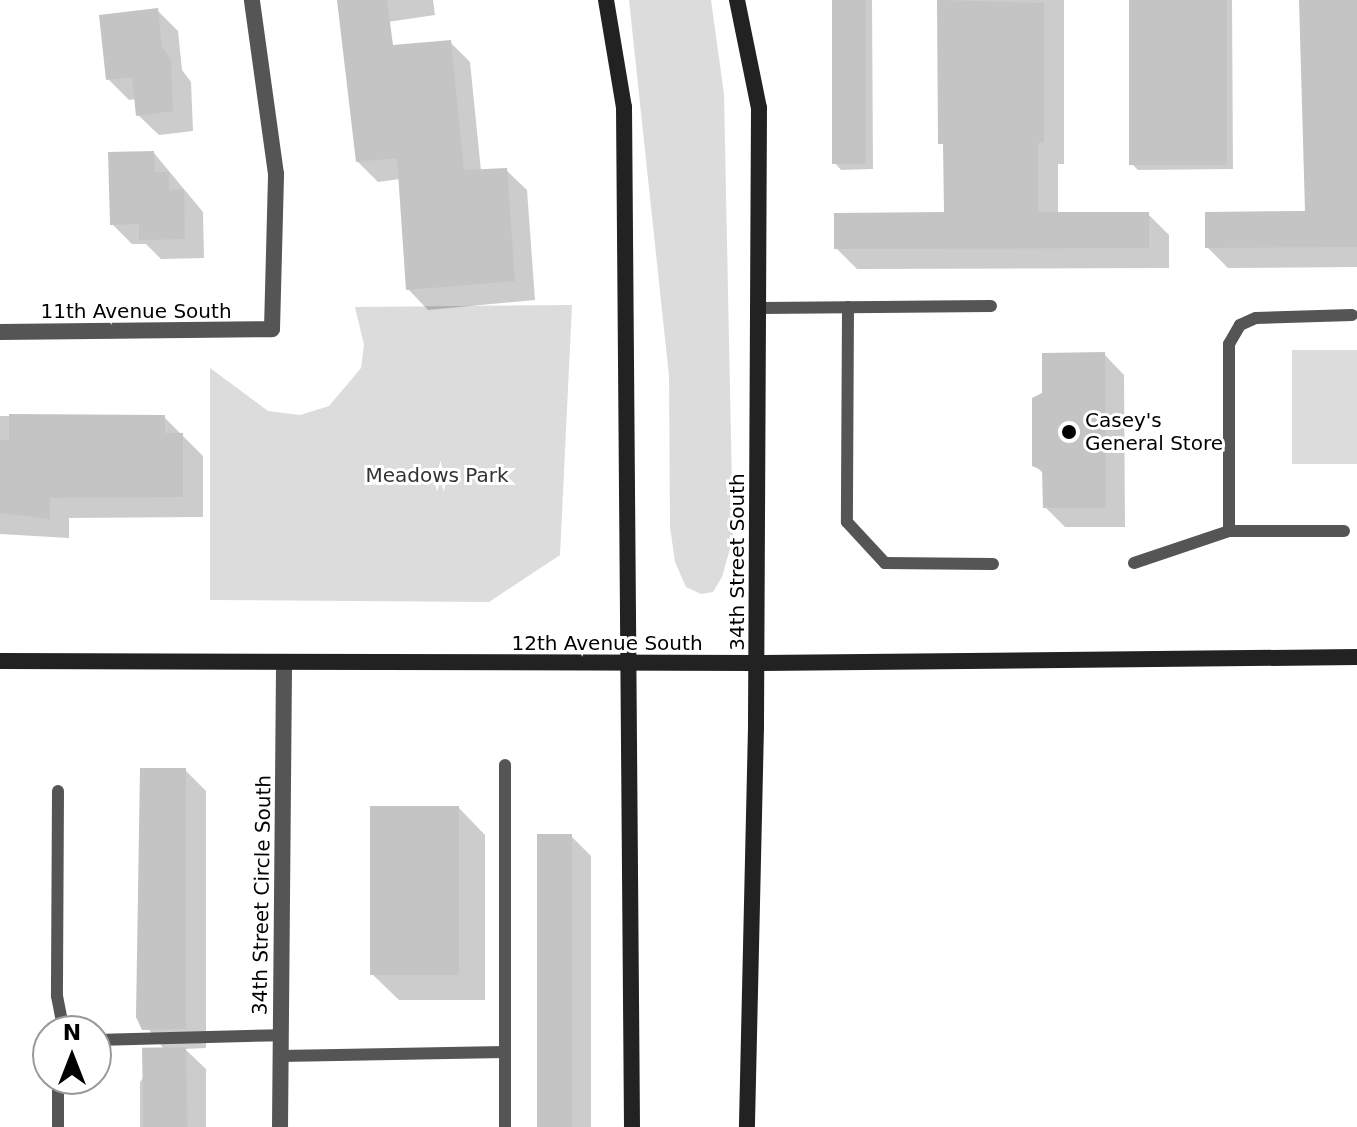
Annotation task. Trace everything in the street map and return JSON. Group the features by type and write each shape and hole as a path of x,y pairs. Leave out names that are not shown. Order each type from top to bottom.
{"main road":[{"path":"606,0 624,107 632,663 632,1127"},
{"name":"34th Street South","path":"737,0 759,108 756,663 747,1127"},
{"name":"12th Avenue South","path":"0,661 756,663 1357,657"}],"street":[{"name":"11th Avenue South","path":"0,332 272,329 276,174 252,0"},
{"name":"34th Street Circle South","path":"280,1127 284,663"}],"lane":[{"path":"758,308 991,306"},
{"path":"848,307 847,522 885,563 993,564"},
{"path":"1229,531 1229,344 1240,325 1256,318 1352,315"},
{"path":"1134,563 1229,531 1344,531"},
{"path":"505,765 505,1127"},
{"path":"58,791 57,996 61,1015"},
{"path":"112,1040 281,1035"},
{"path":"281,1056 505,1052"},
{"path":"58,1095 58,1127"}],"green space":[{"path":"629,0 711,0 724,94 733,538 722,577 713,592 701,594 686,587 675,562 670,527 669,376"},
{"name":"Meadows Park","path":"572,305 560,555 489,602 210,600 210,368 268,411 300,415 329,406 361,368 364,345 355,307"},
{"path":"1292,350 1357,350 1357,464 1292,464"}],"building":[{"path":"337,0 387,0 393,45 451,40 464,170 507,168 515,281 406,290 397,158 356,162"},
{"path":"832,0 866,0 866,164 832,164"},
{"path":"937,0 1044,3 1044,143 1038,143 1038,212 1149,212 1149,248 834,249 834,213 944,212 943,144 938,144"},
{"path":"1129,0 1227,0 1227,165 1129,165"},
{"path":"1299,0 1357,0 1357,247 1205,248 1205,212 1305,211"},
{"path":"158,8 162,47 171,60 173,111 136,116 132,77 106,80 99,15"},
{"path":"154,151 155,172 169,172 169,190 184,189 185,239 139,240 139,224 110,225 108,152"},
{"name":"Casey's General Store","path":"1105,352 1106,508 1043,508 1042,470 1032,466 1032,398 1042,393 1042,353"},
{"path":"9,414 165,415 165,433 183,433 183,497 50,498 50,519 0,513 0,440 9,440"},
{"path":"140,768 186,768 186,1029 142,1030 136,1017"},
{"path":"370,806 459,806 459,975 370,975"},
{"path":"537,834 572,834 572,1127 537,1127"},
{"path":"186,1047 187,1127 143,1127 142,1048"}],"place":[{"name":"Casey's General Store","path":"1069,432"}]}
